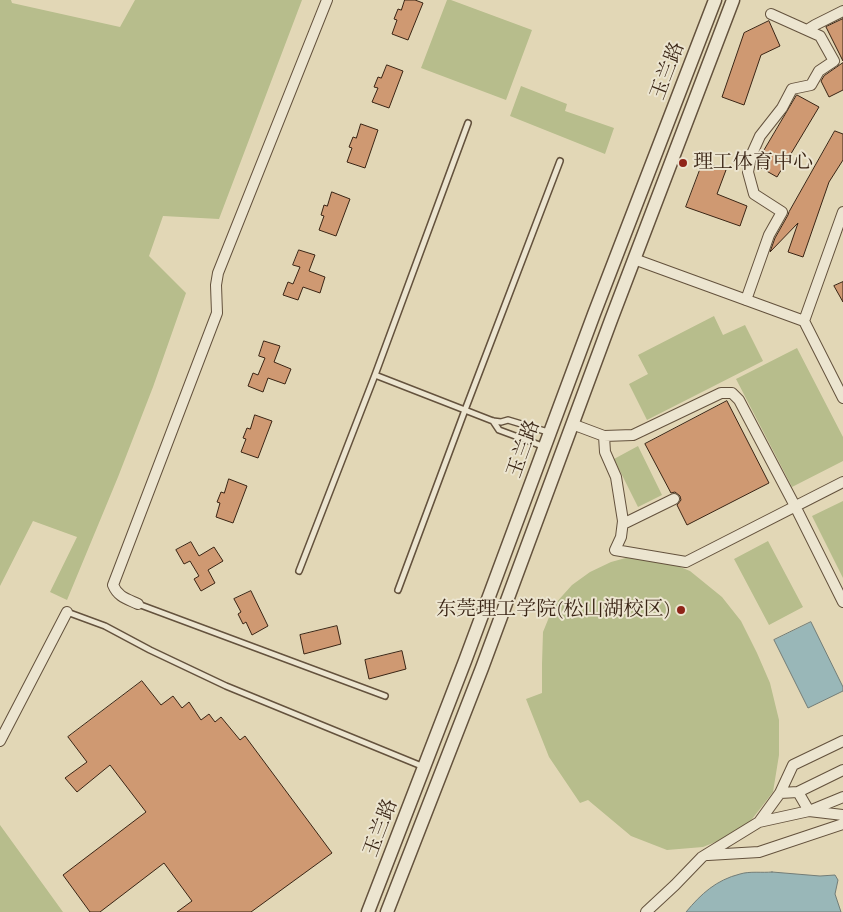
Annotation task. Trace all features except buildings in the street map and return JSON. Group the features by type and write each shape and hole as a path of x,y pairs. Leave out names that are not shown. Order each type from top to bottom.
{"street":[{"path":"138,604 123,598 118,594 113,585 217,313 216,285 218,273 326,0"},
{"name":"玉兰路","path":"368,912 468,652 601,295 715,0"},
{"name":"玉兰路","path":"388,912 482,668 572,424 733,0"},
{"path":"807,30 843,11"},
{"path":"746,300 769,235 782,212 754,194 748,172 751,156 760,136 782,108 792,89 811,85 818,71 834,61 820,36 771,14"},
{"path":"804,322 843,212"},
{"path":"634,259 804,322 843,398"},
{"path":"572,424 604,436 633,435 721,393 732,393 739,400 843,602"},
{"path":"604,436 605,452 616,477 623,521 615,550 686,562 843,482"},
{"path":"623,524 674,499"},
{"path":"0,742 67,612"},
{"path":"759,822 780,793 793,766 843,741"},
{"path":"780,793 798,792 843,770"},
{"path":"798,792 809,812"},
{"path":"646,912 702,857 759,822 809,812 843,797"},
{"path":"809,812 843,815"},
{"path":"705,855 759,852 843,824"}],"lane":[{"path":"299,571 375,375 468,123"},
{"path":"398,590 560,161"},
{"path":"375,375 493,421 501,422 508,420 550,433"},
{"path":"493,421 499,430 545,447"},
{"path":"138,604 385,696"},
{"path":"67,612 105,626 150,650 226,686 424,767"}],"green space":[{"path":"0,0 11,0 12,3 120,27 135,0 302,0 219,219 163,216 149,256 186,293 153,387 67,600 50,592 77,537 33,521 0,586"},
{"path":"447,0 532,30 506,100 421,68"},
{"path":"521,86 567,104 565,111 614,128 605,154 510,116"},
{"path":"714,316 723,335 745,325 763,361 647,420 629,384 648,374 638,355"},
{"path":"797,348 843,437 843,461 792,487 736,379"},
{"path":"638,446 662,495 638,507 614,459"},
{"path":"843,501 843,578 812,516"},
{"path":"768,541 803,607 769,625 734,559"},
{"path":"633,556 658,558 690,571 722,597 741,621 757,653 770,683 779,720 779,755 773,792 749,823 728,837 703,847 667,850 631,836 588,800 580,803 549,757 526,699 542,693 543,632 554,605 572,585 590,572 611,562"},
{"path":"0,825 63,912 0,912"}],"water":[{"path":"811,622 843,687 843,691 808,708 774,640"},
{"path":"772,872 820,876 835,875 838,880 835,894 841,912 686,912 697,899 724,880 744,873"}],"place":[{"name":"理工体育中心","path":"683,163"},
{"name":"东莞理工学院(松山湖校区)","path":"681,610"}]}
